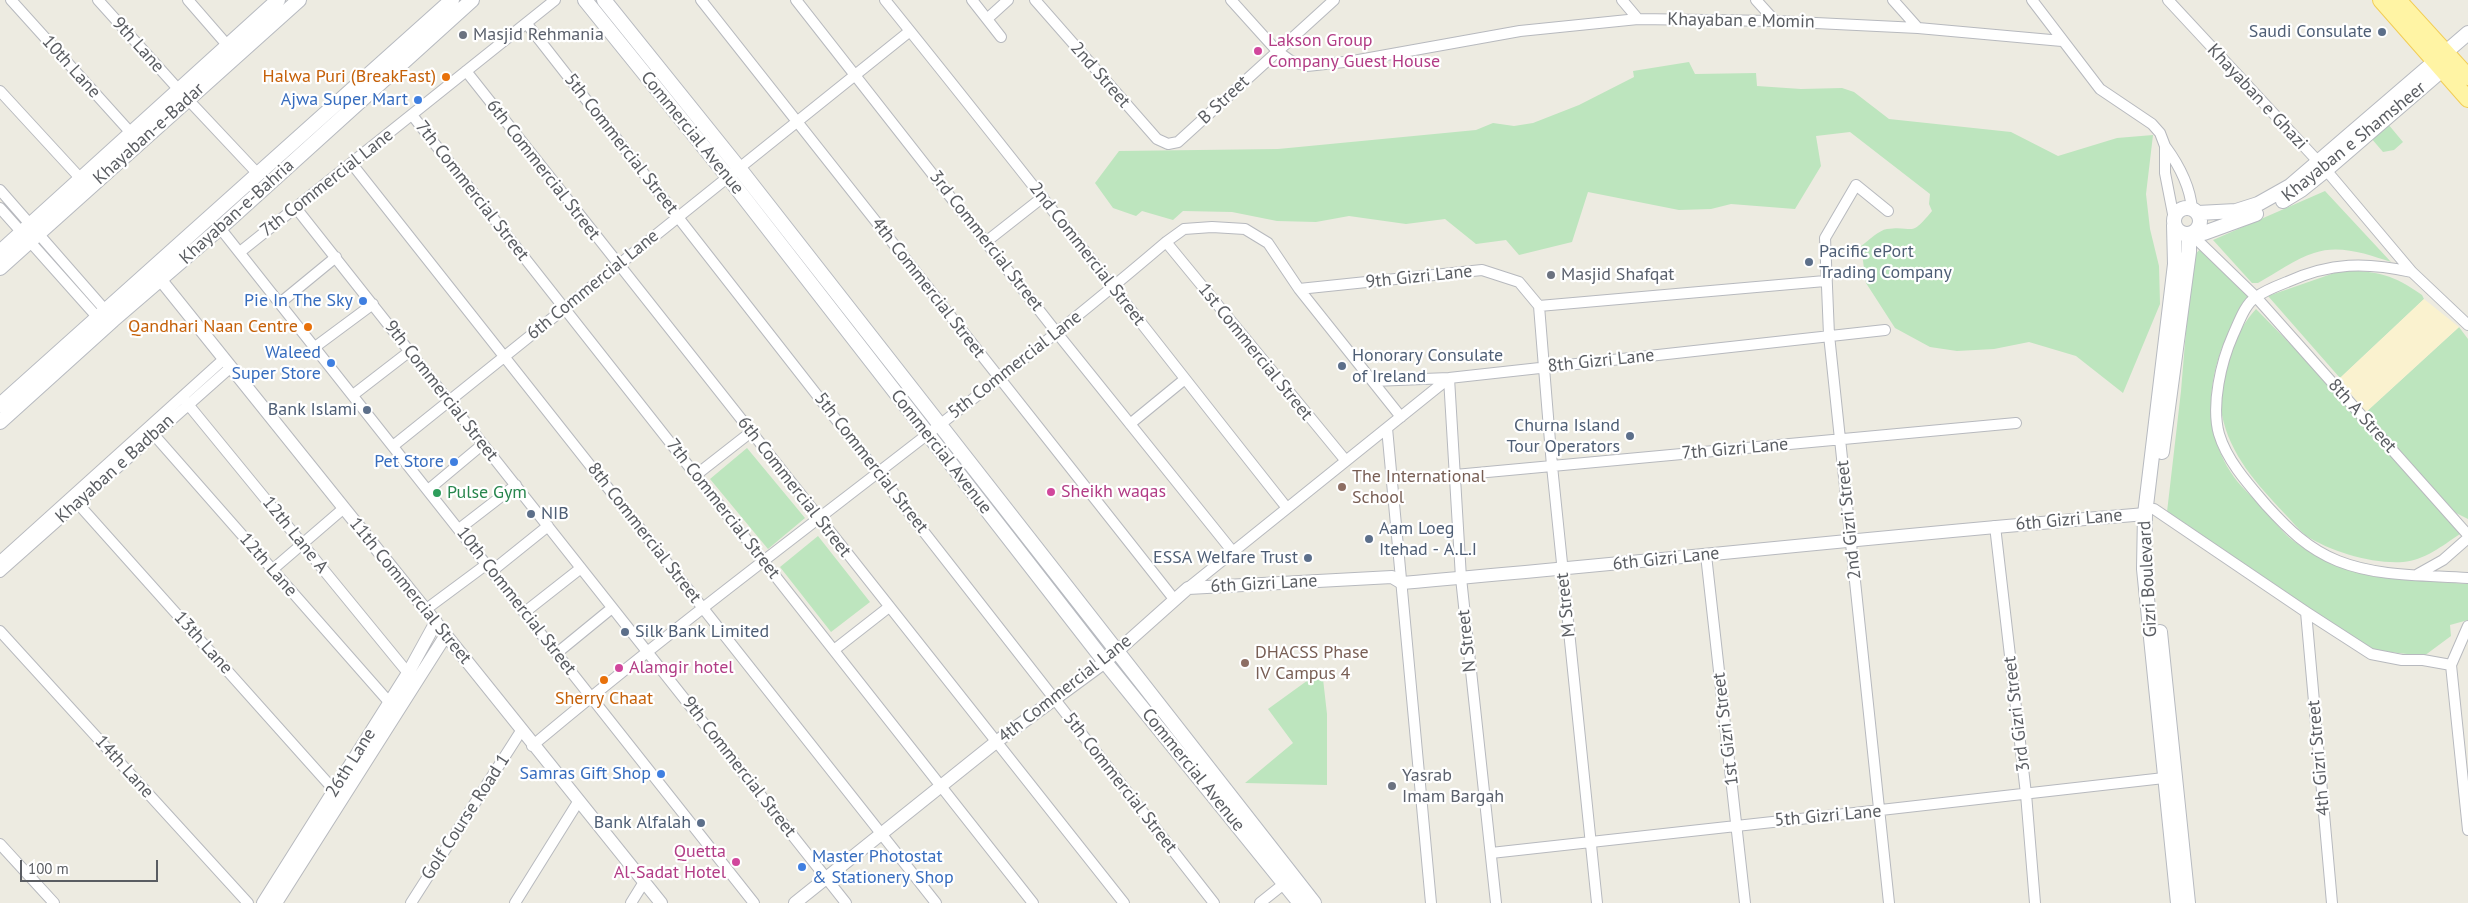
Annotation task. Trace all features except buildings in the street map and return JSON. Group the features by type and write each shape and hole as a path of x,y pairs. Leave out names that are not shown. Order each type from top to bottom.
{"main road":[{"name":"Khayaban-e-Badar","path":"0,268 81,179 131,133 183,95 228,46 278,0"},
{"name":"Khayaban-e-Badar","path":"0,252 30,233 183,95 299,0"},
{"name":"Khayaban-e-Bahria","path":"0,422 258,174 452,0"},
{"name":"Khayaban-e-Bahria","path":"0,405 102,314 160,279 220,228 472,0"},
{"name":"Commercial Avenue","path":"585,0 728,177 1105,662 1300,903"},
{"name":"Commercial Avenue","path":"604,0 739,168 1314,903"},
{"path":"2381,0 2444,61 2468,77"},
{"path":"2398,0 2444,61 2468,99"},
{"name":"Khayaban e Shamsheer","path":"2191,234 2204,233 2276,206 2301,190 2322,166 2444,61 2468,33"},
{"name":"Khayaban e Shamsheer","path":"2195,211 2236,211 2258,204 2322,166"},
{"path":"2182,209 2195,211 2200,224 2191,234 2180,232 2174,222 2182,209"},
{"name":"Gizri Boulevard","path":"2174,222 2174,264 2144,569 2178,903"},
{"name":"Gizri Boulevard","path":"2188,903 2153,569 2150,511 2191,234"}],"street":[{"name":"10th Lane","path":"11,0 131,133"},
{"name":"9th Lane","path":"98,0 183,95 258,174"},
{"path":"188,0 228,46"},
{"name":"7th Commercial Lane","path":"240,252 555,0"},
{"name":"4th Commercial Street","path":"701,0 1174,599"},
{"name":"3rd Commercial Street","path":"796,0 987,241 1057,333 1233,552"},
{"name":"2nd Commercial Street","path":"885,0 1043,197 1112,288 1287,508"},
{"path":"972,0 1001,37"},
{"path":"987,18 1008,0"},
{"name":"2nd Street","path":"1035,0 1157,139 1168,144"},
{"name":"Khayaban e Momin","path":"1231,0 1277,51 1291,61 1306,66 1353,61 1520,31 1638,19 1774,20 1918,28 2062,41"},
{"name":"B Street","path":"1168,144 1178,142 1334,0"},
{"path":"1622,0 1638,19"},
{"path":"1756,0 1774,20"},
{"path":"1893,0 1918,28"},
{"path":"2032,0 2100,89 2152,124 2160,133 2164,146 2165,173 2174,222"},
{"name":"Khayaban e Ghazi","path":"2168,0 2322,166 2412,272 2468,325"},
{"name":"5th Commercial Street","path":"527,24 1214,903"},
{"name":"6th Commercial Lane","path":"393,446 619,266 796,121 910,32"},
{"name":"6th Commercial Street","path":"466,71 1124,903"},
{"path":"0,91 81,179"},
{"name":"7th Commercial Street","path":"412,116 1033,903"},
{"path":"2164,146 2177,164 2191,195 2195,211"},
{"name":"8th Commercial Street","path":"352,164 936,903"},
{"name":"2nd Gizri Street","path":"1888,211 1856,185 1825,238 1825,281 1829,335 1889,903"},
{"path":"0,190 30,233 102,314"},
{"path":"987,241 1043,197"},
{"path":"0,208 30,233"},
{"name":"9th Commercial Street","path":"296,208 846,903"},
{"name":"5th Commercial Lane","path":"532,746 702,607 928,435 1184,229 1212,227 1244,228 1268,243 1299,289 1401,417"},
{"name":"10th Commercial Street","path":"220,228 754,903"},
{"name":"8th A Street","path":"2191,234 2256,297 2468,536"},
{"name":"1st Commercial Street","path":"1166,242 1346,461"},
{"path":"280,303 336,257"},
{"path":"2412,272 2386,267 2337,266 2298,277 2256,297 2242,315 2221,368 2217,416 2219,433 2227,452 2250,486 2284,525 2305,545 2339,562 2358,568 2378,572 2468,578"},
{"name":"9th Gizri Lane","path":"1299,289 1482,270 1519,282 1539,306"},
{"name":"11th Commercial Street","path":"160,279 436,622 532,746 661,903"},
{"path":"1539,306 1825,281"},
{"path":"315,347 373,304"},
{"name":"M Street","path":"1539,306 1562,570 1597,903"},
{"name":"8th Gizri Lane","path":"1373,381 1449,378 1885,330"},
{"path":"353,395 410,351"},
{"name":"Khayaban e Badban","path":"0,572 74,500 227,363"},
{"name":"4th Commercial Lane","path":"794,903 996,742 1105,662 1174,599 1449,378"},
{"name":"N Street","path":"1449,378 1460,578 1496,903"},
{"path":"1130,424 1185,379"},
{"name":"12th Lane A","path":"185,400 408,673"},
{"name":"7th Gizri Lane","path":"1455,475 2016,423"},
{"path":"1387,428 1431,903"},
{"name":"12th Lane","path":"151,431 389,702"},
{"path":"696,475 751,432"},
{"path":"428,490 483,444"},
{"path":"459,530 516,485"},
{"name":"Khayaban e Badban","path":"0,561 74,500"},
{"name":"13th Lane","path":"74,500 334,790"},
{"path":"272,570 344,508"},
{"path":"2150,511 2371,654 2402,660 2423,660 2451,665"},
{"name":"6th Gizri Lane","path":"1188,588 1392,577 1402,583 1562,570 2150,511"},
{"path":"425,610 548,526"},
{"name":"3rd Gizri Street","path":"1995,526 2026,794 2035,903"},
{"path":"2417,574 2443,560 2468,536"},
{"name":"1st Gizri Street","path":"1706,555 1745,903"},
{"path":"525,612 581,568"},
{"path":"834,650 889,607"},
{"path":"557,653 612,608"},
{"name":"4th Gizri Street","path":"2306,612 2332,903"},
{"name":"26th Lane","path":"263,903 408,673 436,622"},
{"path":"2468,626 2451,665 2467,803 2468,830"},
{"name":"14th Lane","path":"0,631 248,903"},
{"path":"276,903 446,635"},
{"name":"Golf Course Road 1","path":"411,903 521,731"},
{"name":"5th Gizri Lane","path":"1491,853 1737,825 1880,812 2164,778"},
{"path":"515,903 578,802"},
{"path":"0,844 54,903"},
{"path":"631,903 644,882"},
{"path":"1260,903 1285,883"}],"green space":[{"path":"1689,62 1695,74 1756,73 1757,86 1801,89 1842,88 1854,92 1889,119 2011,132 2058,156 2117,138 2153,135 2146,194 2150,229 2159,266 2160,304 2123,393 2076,356 2029,342 1994,349 1957,351 1930,347 1895,328 1866,283 1861,246 1884,230 1896,228 1911,229 1919,225 1932,211 1929,204 1930,194 1850,132 1816,136 1821,166 1795,209 1731,204 1711,209 1679,210 1588,192 1572,242 1519,255 1506,240 1476,244 1445,219 1406,224 1349,216 1316,222 1277,221 1232,212 1183,211 1173,220 1142,211 1136,216 1113,208 1095,183 1119,151 1278,149 1476,130 1493,123 1514,126 1533,123 1579,105 1634,77 1633,71"},
{"path":"2388,124 2403,142 2394,150 2383,152 2371,138"},
{"path":"2325,191 2391,262 2353,251 2324,250 2286,266 2258,283 2252,283 2213,240"},
{"path":"2202,247 2250,297 2226,337 2218,359 2213,382 2211,405 2213,427 2219,449 2230,471 2241,486 2287,535 2296,543 2333,565 2338,563 2386,578 2468,584 2468,620 2450,625 2451,636 2424,656 2373,650 2293,601 2167,512 2181,391 2192,258"},
{"path":"2343,270 2376,273 2394,278 2422,295 2424,299 2340,378 2268,296"},
{"path":"2256,309 2309,363 2460,534 2433,552 2411,561 2391,562 2365,559 2339,552 2305,535 2274,502 2238,456 2231,443 2222,415 2222,388 2228,359 2241,331"},
{"path":"2459,327 2468,339 2468,519 2456,513 2365,413"},
{"path":"747,448 805,518 768,549 710,479"},
{"path":"818,536 870,602 831,632 780,567"},
{"path":"1322,670 1327,714 1327,785 1245,783 1293,743 1268,709"}],"sand":[{"path":"2424,299 2459,327 2365,413 2340,378"}],"place":[{"name":"Saudi Consulate","path":"2382,32"},
{"name":"Masjid Rehmania","path":"463,35"},
{"name":"Lakson Group Company Guest House","path":"1258,51"},
{"name":"Halwa Puri (BreakFast)","path":"446,77"},
{"name":"Ajwa Super Mart","path":"418,100"},
{"name":"Pacific ePort Trading Company","path":"1809,262"},
{"name":"Masjid Shafqat","path":"1551,275"},
{"name":"Pie In The Sky","path":"363,301"},
{"name":"Qandhari Naan Centre","path":"308,327"},
{"name":"Waleed Super Store","path":"331,363"},
{"name":"Honorary Consulate of Ireland","path":"1342,366"},
{"name":"Bank Islami","path":"367,410"},
{"name":"Churna Island Tour Operators","path":"1630,436"},
{"name":"Pet Store","path":"454,462"},
{"name":"The International School","path":"1342,487"},
{"name":"Sheikh waqas","path":"1051,492"},
{"name":"Pulse Gym","path":"437,493"},
{"name":"NIB","path":"531,514"},
{"name":"Aam Loeg Itehad - A.L.I","path":"1369,539"},
{"name":"ESSA Welfare Trust","path":"1308,558"},
{"name":"Silk Bank Limited","path":"625,632"},
{"name":"DHACSS Phase IV Campus 4","path":"1245,663"},
{"name":"Alamgir hotel","path":"619,668"},
{"name":"Sherry Chaat","path":"604,680"},
{"name":"Samras Gift Shop","path":"661,774"},
{"name":"Yasrab Imam Bargah","path":"1392,786"},
{"name":"Bank Alfalah","path":"701,823"},
{"name":"Quetta Al-Sadat Hotel","path":"736,862"},
{"name":"Master Photostat & Stationery Shop","path":"802,867"}]}
